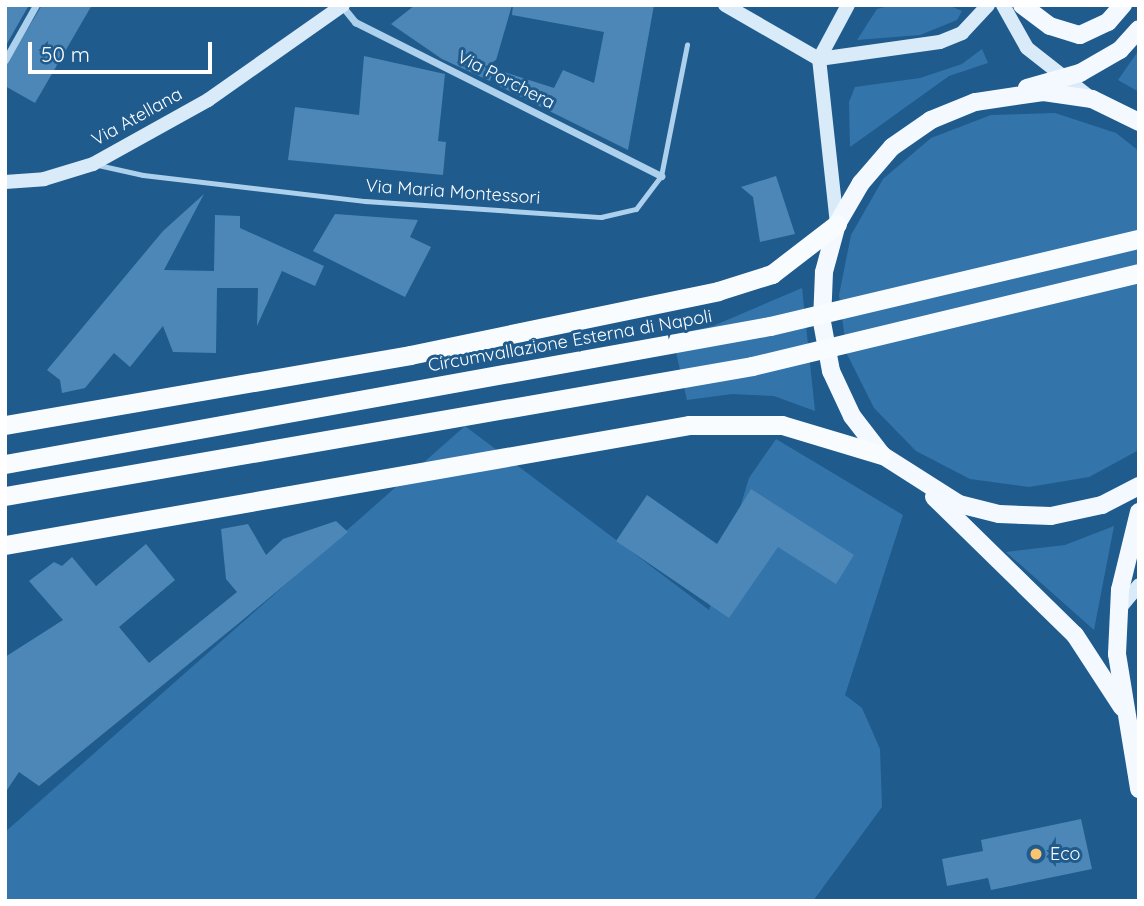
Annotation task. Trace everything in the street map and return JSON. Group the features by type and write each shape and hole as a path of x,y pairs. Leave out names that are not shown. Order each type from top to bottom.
{"highway":[{"path":"5,425 410,355 718,291 772,274 837,224"},
{"name":"Circumvallazione Esterna di Napoli","path":"5,464 770,326 1139,239"},
{"path":"5,496 752,366 1139,273"},
{"path":"5,545 689,425 782,425 882,455"}],"main road":[{"name":"Via Atellana","path":"5,182 44,179 93,164 208,100 343,5"},
{"path":"725,5 819,59 940,42 962,33 988,5"},
{"path":"837,224 819,59 848,5"},
{"path":"1003,5 1027,48 1092,99 1139,121"},
{"path":"1022,5 1050,26 1080,35 1108,23 1123,5"},
{"path":"1122,707 1075,635 919,483 882,455 852,416 831,371 822,322 824,272 837,224 860,183 892,147 931,120 975,102 1064,77 1120,50 1139,29"},
{"path":"975,102 1043,92 1092,99"},
{"path":"919,483 986,511 1051,516 1102,505 1139,486"},
{"path":"1139,512 1119,609 1122,707 1139,789"},
{"path":"1119,609 1139,585"}],"street":[{"path":"5,61 36,5"},
{"name":"Via Porchera","path":"343,5 355,22 661,176"}],"lane":[{"name":"Via Maria Montessori","path":"93,164 143,176 365,201 601,217 636,209 661,176 687,45"}],"shaded area":[{"path":"893,5 948,5 962,11 957,20 920,35 857,40 877,9"},
{"path":"982,49 988,63 949,76 850,147 849,102 855,87 920,78 962,64"},
{"path":"1139,50 1139,92 1118,80"},
{"path":"1055,113 1116,133 1139,151 1139,450 1089,477 1029,487 970,479 916,451 874,408 847,354 839,295 851,235 883,179 931,138 991,115"},
{"path":"802,288 815,411 774,396 732,394 687,400 672,335 713,326"},
{"path":"465,426 709,610 749,478 776,439 903,515 845,695 862,708 880,749 882,807 813,901 5,901 5,832"},
{"path":"1114,526 1094,630 1006,552 1065,545"}],"building":[{"path":"5,5 29,5 5,47"},
{"path":"42,5 92,5 35,103 5,86 5,66"},
{"path":"415,5 512,5 490,81 442,59 391,24"},
{"path":"513,5 654,5 628,150 495,84 501,71 554,88 563,70 594,83 604,32 512,15"},
{"path":"364,56 445,74 438,141 446,142 443,175 288,160 295,107 359,115"},
{"path":"776,176 795,234 760,242 753,197 741,187"},
{"path":"204,194 164,270 214,271 215,215 240,216 240,228 324,266 315,286 282,271 257,326 258,288 217,288 216,353 173,352 163,326 130,367 114,353 85,388 62,393 60,380 47,370 163,231"},
{"path":"335,214 418,220 410,237 431,247 405,297 313,251"},
{"path":"751,489 854,555 836,584 778,547 729,618 616,541 647,495 717,544"},
{"path":"336,521 348,532 239,623 39,786 19,772 5,793 5,657 63,620 29,581 54,562 62,566 72,557 96,586 146,544 175,580 119,627 149,663 237,592 226,579 221,529 248,524 266,555 283,539"},
{"path":"1081,819 1092,869 991,890 988,878 947,886 942,859 983,851 981,840"}],"place":[{"name":"Eco","path":"1036,854"}]}
